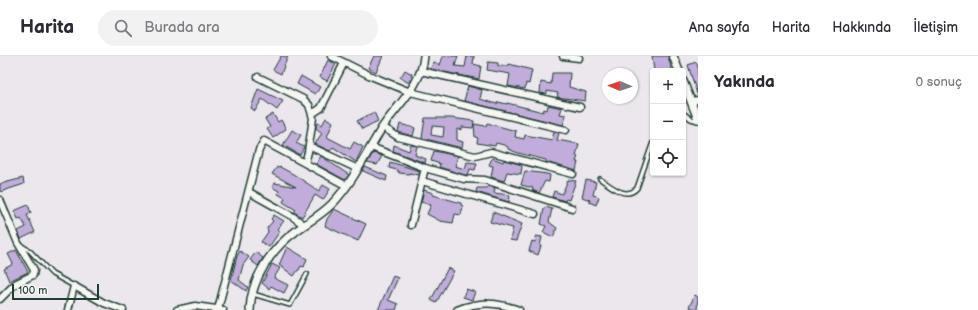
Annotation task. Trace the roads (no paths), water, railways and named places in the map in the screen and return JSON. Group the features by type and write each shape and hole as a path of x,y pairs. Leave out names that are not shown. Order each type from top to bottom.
{"street":[{"path":"332,56 371,76 410,92 566,130"},
{"path":"250,310 256,279 277,249 289,237 325,210 347,186 383,127 410,92 421,71 424,56"},
{"path":"564,56 579,58"},
{"path":"673,56 678,68"},
{"path":"312,114 320,108 344,63"},
{"path":"421,71 580,107"},
{"path":"258,77 303,99 309,105 312,114 309,146 305,163"},
{"path":"686,86 695,100 698,120"},
{"path":"383,127 398,137 475,156 492,152 573,174"},
{"path":"177,310 195,306 220,309 239,226 260,148 264,140 347,186"},
{"path":"309,146 358,169"},
{"path":"372,147 425,168 464,179 485,180 572,208"},
{"path":"411,225 425,168"},
{"path":"422,181 535,214"},
{"path":"249,192 292,216 304,226"},
{"path":"0,200 18,243 34,269 34,274 12,286 0,299"},
{"path":"68,310 74,286 104,303 123,310"},
{"path":"457,310 473,304 501,304 519,310"}],"lane":[{"path":"686,115 691,119 698,120"},
{"path":"600,179 621,192 628,194 633,192 637,188 650,151"},
{"path":"18,243 27,248 55,276 74,286"},
{"path":"252,294 290,306 307,274"}]}
